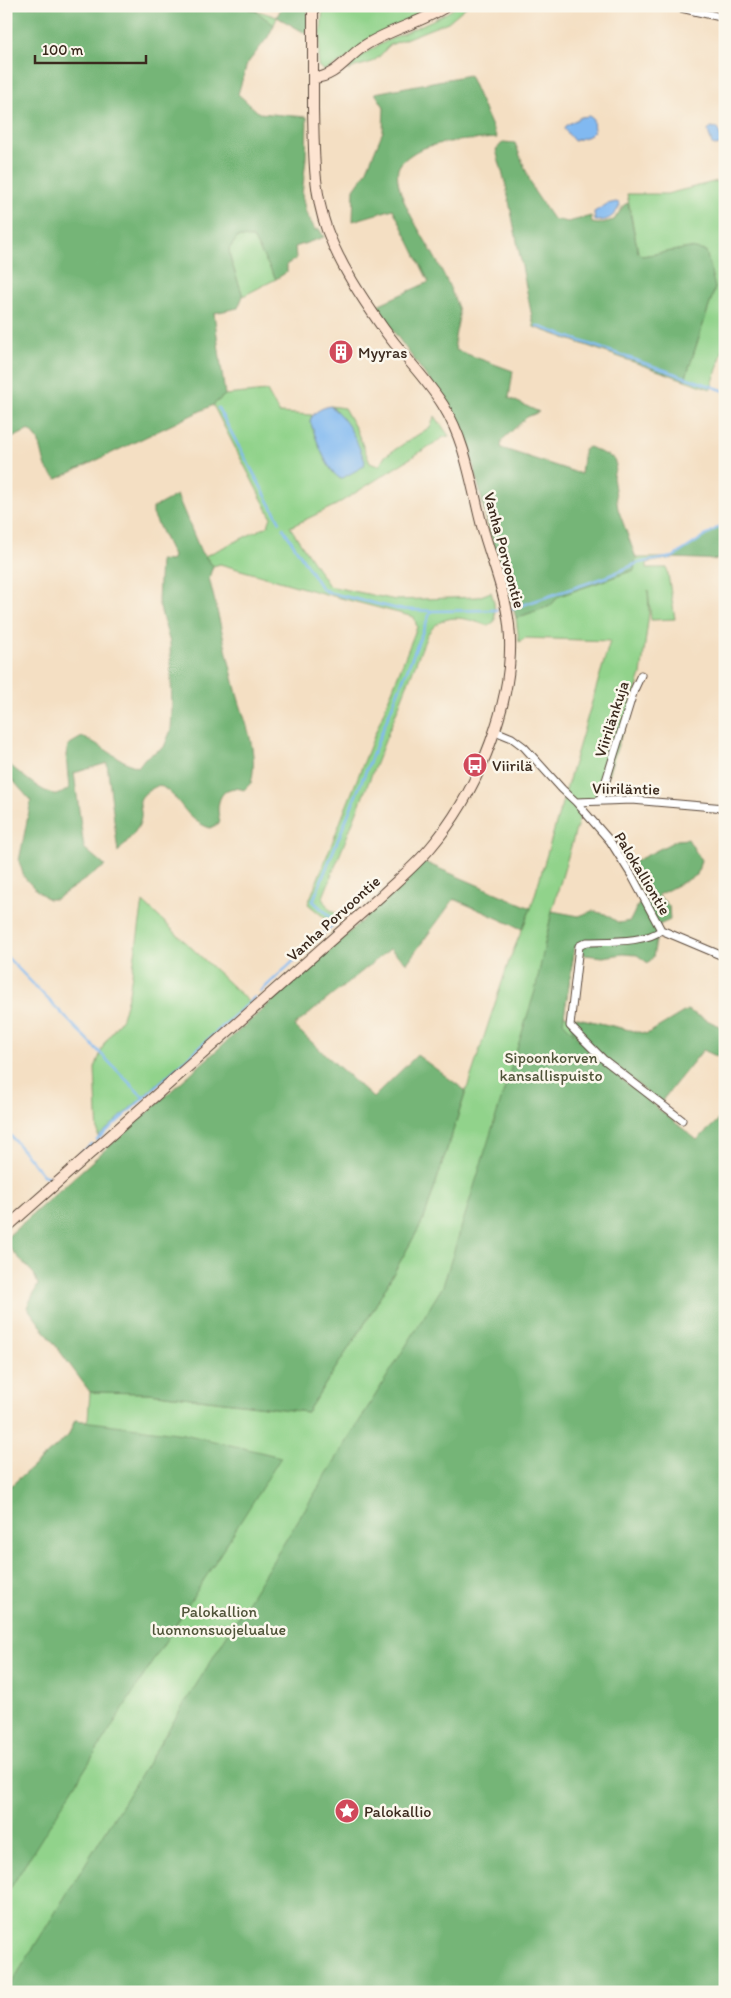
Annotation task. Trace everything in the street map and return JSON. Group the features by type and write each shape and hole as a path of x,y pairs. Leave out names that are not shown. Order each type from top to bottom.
{"street":[{"name":"Vanha Porvoontie","path":"6,1228 345,928 432,846 463,800 496,731 508,667 509,625 505,599 486,540 464,452 454,424 442,404 383,329 345,270 327,231 320,206 316,184 313,78 314,6"},
{"path":"313,78 320,78 332,72 363,47 375,40 424,19 447,6"},
{"path":"672,6 725,18"},
{"name":"Viirilänkuja","path":"600,800 641,675"},
{"name":"Viiriläntie","path":"496,731 512,738 524,747 562,790 576,802 632,800 725,808"},
{"name":"Palokalliontie","path":"576,802 613,846 632,876 661,930 725,957"},
{"path":"661,930 657,934 647,937 587,942 579,946 570,1026 604,1058 682,1120"}],"green space":[{"path":"6,6 242,6 257,12 274,25 268,37 247,64 238,94 259,113 307,117 306,158 302,195 306,213 316,231 319,229 324,237 295,247 296,259 287,264 287,272 276,279 253,238 238,237 229,249 231,261 243,296 238,308 214,313 225,395 213,405 57,479 47,469 39,442 29,430 6,441"},
{"path":"242,6 277,17 274,25 257,12"},
{"path":"282,6 308,6 307,34 277,17"},
{"path":"323,6 426,6 417,11 419,17 325,71 318,66"},
{"path":"457,6 467,6 448,22 390,45 375,60 348,71 354,62 380,44 431,21"},
{"path":"469,75 497,138 449,142 418,150 401,163 398,169 400,190 404,202 444,275 458,308 459,318 455,339 456,350 513,371 509,398 539,412 527,417 502,440 501,448 581,474 584,449 589,447 613,458 616,465 613,477 618,509 636,558 634,570 559,596 550,606 516,618 493,544 469,448 459,421 375,306 429,282 393,209 353,221 354,189 366,172 383,131 384,107 375,93"},
{"path":"503,142 515,143 534,191 553,219 568,222 591,216 592,223 598,224 614,220 624,205 628,203 638,252 642,256 690,248 706,251 715,288 685,380 534,327 506,186 496,150"},
{"path":"725,179 725,343 711,389 685,380 715,288 690,248 642,256 638,252 627,194 667,194"},
{"path":"238,237 253,238 276,279 243,296 231,261 229,249"},
{"path":"267,391 279,413 312,415 310,421 322,453 331,469 341,479 336,410 330,406 344,408 356,429 370,463 375,465 380,465 385,456 430,427 435,416 449,436 444,437 336,505 290,527 329,586 396,600 478,597 491,592 494,602 495,621 488,626 471,620 447,619 433,627 427,635 323,897 330,909 342,915 329,925 326,919 308,904 417,627 414,617 220,564 213,566 205,556 268,526 271,517 213,405 225,395"},
{"path":"177,495 201,552 213,566 209,578 252,749 253,772 251,783 244,790 236,788 225,792 219,801 218,814 220,821 210,828 188,814 167,790 159,785 143,795 140,800 141,820 138,827 118,852 107,763 74,773 84,848 105,866 56,899 48,899 24,877 19,861 31,801 9,776 6,778 6,762 42,789 58,794 69,788 66,755 68,745 82,737 123,761 138,767 145,758 164,747 171,730 170,643 158,601 160,560 171,561 173,556 153,514 153,508"},
{"path":"725,522 725,560 672,558 723,524"},
{"path":"636,558 672,558 647,563 647,568 667,568 675,619 651,620 648,590 649,613 641,675 600,800 576,802 582,809 552,911 544,947 575,946 564,1015 625,1029 574,1141 6,1992 6,1490 88,1419 90,1392 149,1393 307,1412 369,1317 424,1219 509,961 531,908 610,641 525,638 519,642 516,618 550,606 559,596 634,570"},
{"name":"Sipoonkorven kansallispuisto","path":"688,839 701,860 697,875 658,895 669,906 670,920 659,925 653,957 648,963 637,955 623,954 603,957 585,955 575,946 563,1022 599,1061 697,1140 725,1114 725,1992 6,1992 443,1286 535,991 552,911 579,916 592,911 605,914 619,923 630,921 638,905 646,900 626,866 677,840"},
{"path":"424,862 531,908 522,929 454,899 407,963 390,949 294,1026 373,1098 417,1055 466,1091 424,1219 369,1317 307,1412 149,1393 90,1392 27,1307 38,1285 34,1274 6,1244 6,1238 354,928"},
{"path":"143,902 249,1002 98,1137 95,1068 104,1044 122,1018 129,993"},
{"path":"687,1010 725,1029 725,1060 703,1050 660,1103 573,1031 569,1016 647,1034"},
{"path":"75,1420 184,1434 281,1457 6,1895 6,1490 68,1436"}],"water":[{"path":"589,116 593,119 594,131 589,136 574,141 564,129 565,126 581,117"},
{"path":"711,127 718,128 722,142 721,145 715,146 712,144 708,131"},
{"path":"616,202 620,205 613,215 604,220 595,221 594,212 607,204"},
{"path":"330,406 347,424 365,461 364,466 341,479 326,461 310,421 318,411"}],"waterway":[{"path":"537,326 725,391"},
{"path":"218,408 280,522"},
{"path":"511,609 606,577 638,563 673,557 725,523"},
{"path":"283,528 322,589 331,593 398,609 431,611 497,610"},
{"path":"260,992 336,922 313,901 431,611"},
{"path":"6,956 144,1098"},
{"path":"97,1140 255,997"},
{"path":"6,1130 43,1175 52,1178 92,1144"}],"place":[{"name":"Myyras","path":"341,352"},
{"name":"Viirilä","path":"475,765"},
{"name":"Palokallio","path":"347,1811"}],"park label":[{"name":"Palokallion luonnonsuojelualue","path":"219,1620"}]}
